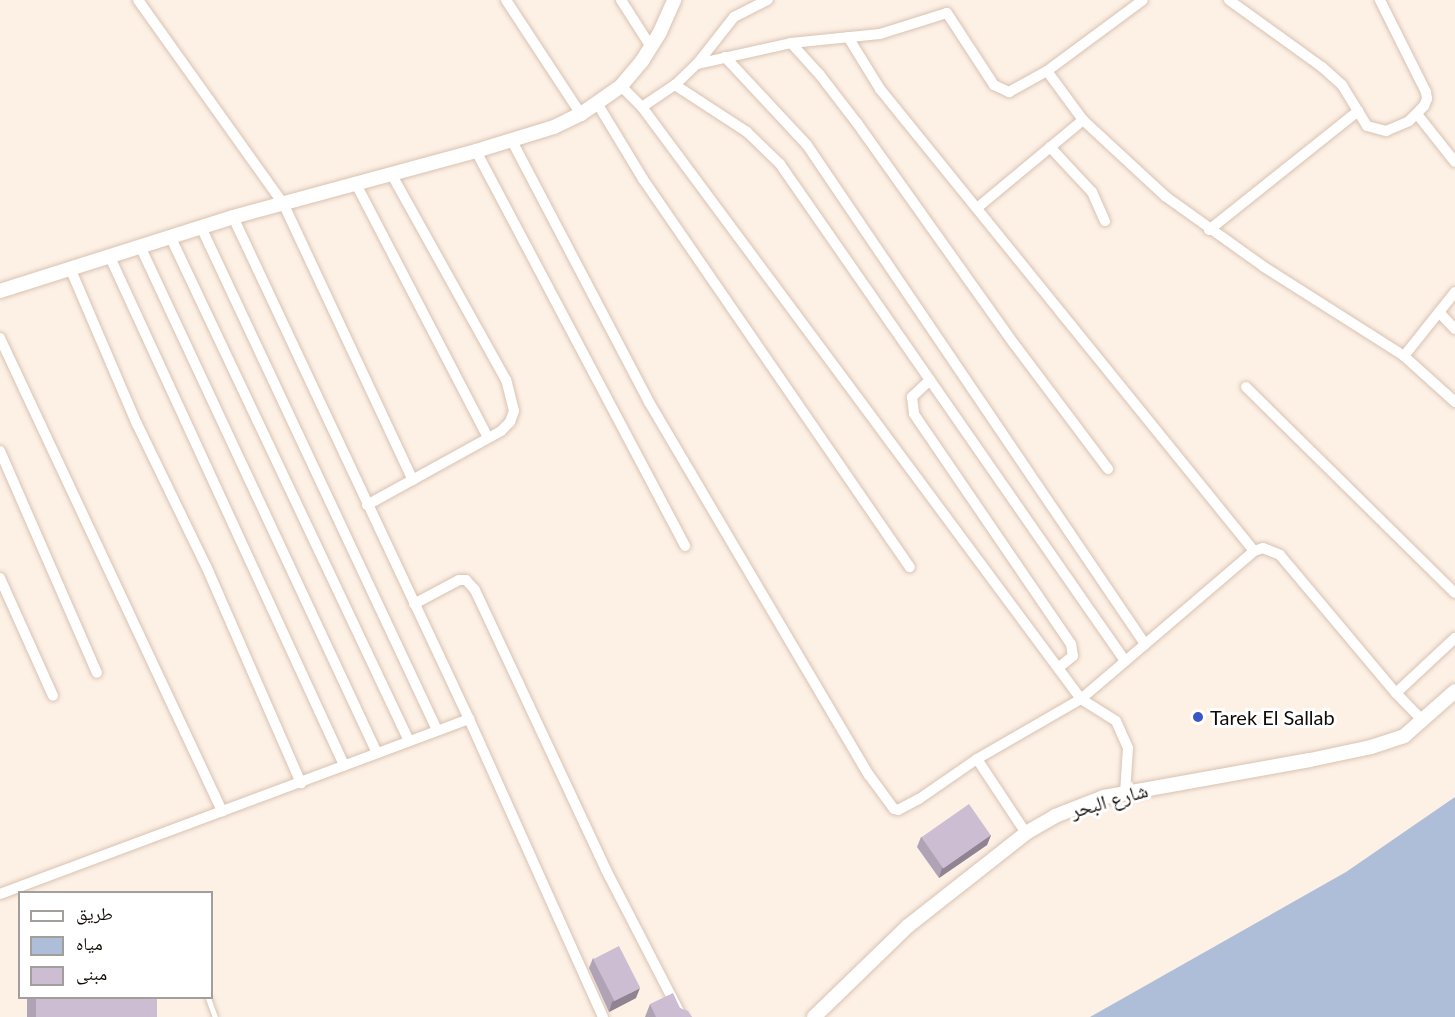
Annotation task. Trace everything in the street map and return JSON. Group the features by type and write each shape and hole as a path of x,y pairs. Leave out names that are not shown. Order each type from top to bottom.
{"street":[{"path":"138,0 283,203 413,480"},
{"path":"506,0 581,114"},
{"path":"621,0 651,46"},
{"path":"0,291 233,217 476,152 554,127 581,114 621,86 651,46 674,0"},
{"path":"642,107 675,85 697,64 734,17 768,0"},
{"path":"697,64 791,43 880,34 947,14 994,85 1002,91 1017,90 1047,71 1143,0"},
{"path":"1229,0 1322,67 1342,86 1367,126 1379,131 1402,126 1417,114 1424,106 1426,92 1380,0"},
{"path":"848,37 880,89 1254,551"},
{"path":"791,43 820,75 857,123 1015,345 1108,469"},
{"path":"725,57 807,145 1145,644"},
{"path":"1047,71 1083,120 1166,196 1209,230 1404,356 1455,402"},
{"path":"675,85 747,132 780,164 1125,661"},
{"path":"621,86 642,107 1081,699 1116,721 1124,734 1129,761 1125,793"},
{"path":"597,103 643,179 910,567"},
{"path":"1209,230 1358,111"},
{"path":"1417,114 1455,162"},
{"path":"977,207 1083,120"},
{"path":"512,141 649,402 888,804 898,810 907,806 977,759 1081,699 1254,551 1263,548 1280,555 1396,693 1423,721"},
{"path":"1050,147 1092,192 1105,221"},
{"path":"476,152 685,546"},
{"path":"367,506 488,438 510,422 514,411 506,380 392,175"},
{"path":"356,184 488,438"},
{"path":"233,217 469,719 603,1017"},
{"path":"201,227 437,730"},
{"path":"170,236 409,741"},
{"path":"140,246 377,753"},
{"path":"109,255 344,765"},
{"path":"70,268 137,424 207,568 301,783"},
{"path":"1404,356 1455,292"},
{"path":"1439,312 1455,329"},
{"path":"0,338 222,811"},
{"path":"930,380 912,397 914,414 1074,649 1073,656 1058,668"},
{"path":"1246,387 1455,594"},
{"path":"0,451 97,673"},
{"path":"0,578 53,696"},
{"path":"414,604 459,580 466,580 475,590 606,870 682,1017"},
{"path":"1396,693 1455,638"},
{"name":"شارع البحر","path":"814,1017 908,926 1026,833 1081,804 1125,793 1371,747 1404,736 1455,691"},
{"path":"0,894 469,719"},
{"path":"977,759 1026,833"}],"lane":[{"path":"208,999 215,1017"}],"water":[{"path":"1455,797 1455,1017 1090,1017 1346,872"}],"building":[{"path":"969,804 991,835 943,868 921,837"},
{"path":"619,946 640,988 614,1001 593,959"},
{"path":"673,993 680,1008 688,1011 692,1017 656,1017 650,1004"},
{"path":"36,999 157,999 157,1017 36,1017"}],"place":[{"name":"Tarek El Sallab","path":"1198,717"}]}
